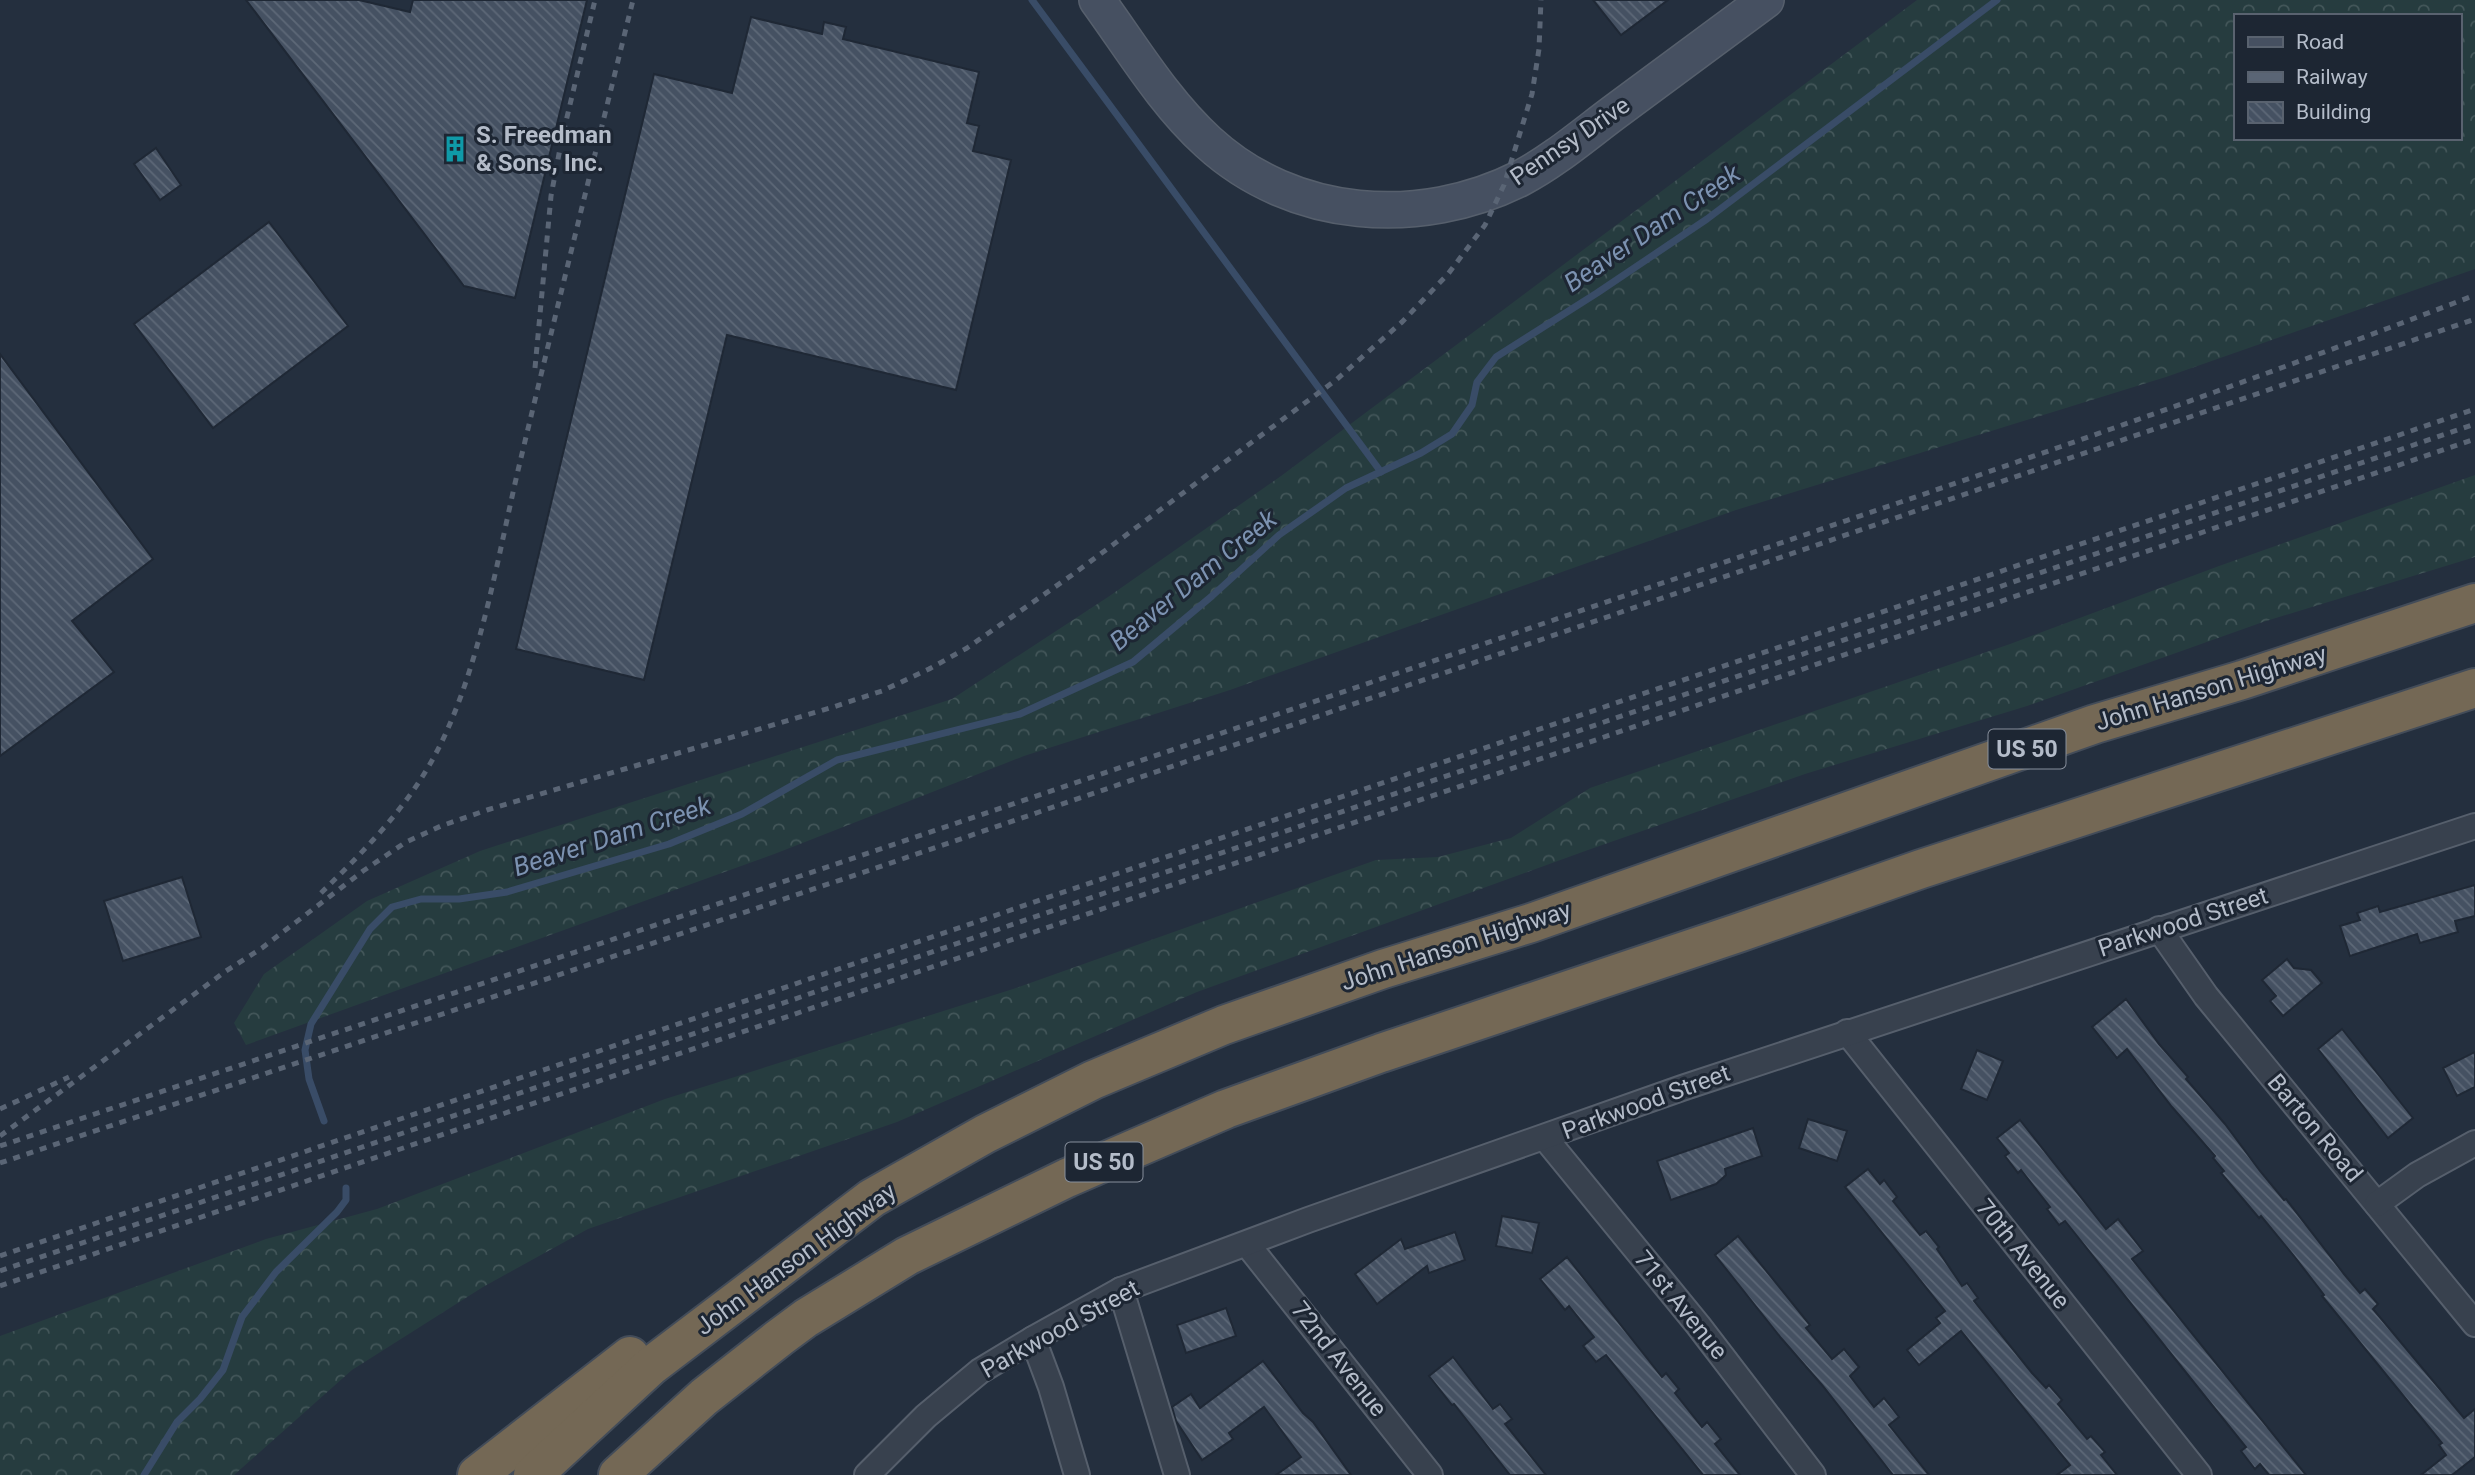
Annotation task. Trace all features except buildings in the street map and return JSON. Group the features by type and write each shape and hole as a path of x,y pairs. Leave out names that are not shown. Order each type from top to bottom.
{"highway":[{"name":"John Hanson Highway","path":"533,1475 652,1366 872,1198 985,1134 1093,1080 1224,1025 1382,969 1531,923 2095,724 2242,680 2475,603"},
{"name":"US 50","path":"618,1475 704,1397 779,1338 806,1318 907,1256 1068,1178 1226,1109 1381,1053 1921,869 2475,688"},
{"path":"477,1475 653,1339 804,1248"}],"main road":[{"name":"Pennsy Drive","path":"1097,0 1180,112 1223,155 1259,177 1301,196 1339,206 1392,211 1445,205 1484,194 1521,177 1560,152 1766,0"}],"street":[{"name":"Parkwood Street","path":"867,1475 926,1416 980,1371 1121,1290 1308,1220 1682,1088 2475,826"},
{"name":"Barton Road","path":"2159,929 2206,996 2475,1324"},
{"name":"70th Avenue","path":"1847,1032 2199,1475"},
{"name":"71st Avenue","path":"1545,1138 1698,1325 1813,1475"},
{"path":"2377,1204 2417,1175 2475,1143"},
{"name":"72nd Avenue","path":"1247,1244 1430,1475"},
{"path":"1121,1290 1177,1475"},
{"path":"1033,1339 1051,1387 1077,1475"}],"green space":[{"path":"1917,0 2475,0 2475,269 2166,377 1736,510 1230,690 1024,756 777,853 246,1045 234,1023 264,974 367,901 480,851 952,699 1108,597 1281,476"},
{"path":"2475,475 2475,557 2263,622 2027,706 1805,774 1588,850 1197,992 897,1122 588,1229 483,1287 352,1370 234,1475 0,1475 0,1336 266,1239 377,1209 665,1099 1013,989 1376,860 1438,857 1511,838 1590,788 2010,644"}],"waterway":[{"path":"1032,0 1381,472"},
{"name":"Beaver Dam Creek","path":"324,1121 309,1079 305,1050 311,1024 370,929 392,907 421,899 459,899 507,892 669,844 742,814 837,760 1020,714 1133,662 1279,535 1346,488 1421,453 1452,434 1472,405 1477,382 1496,357 1707,219 1997,0"},
{"name":"Beaver Dam Creek","path":"144,1475 177,1422 223,1370 242,1317 276,1272 337,1212 346,1200 346,1188"}],"railway":[{"path":"535,368 551,196 595,0"},
{"path":"321,893 366,848 407,799 430,764 462,694 485,617 520,462 633,0"},
{"path":"0,1136 406,842 487,810 882,691 967,648 1072,575 1336,380 1402,322 1448,274 1485,225 1504,185 1532,94 1539,49 1541,0"},
{"path":"0,1146 1987,472 2232,386 2475,295"},
{"path":"0,1163 873,869 2475,319"},
{"path":"0,1256 2475,409"},
{"path":"0,1271 2475,424"},
{"path":"0,1286 2475,439"},
{"path":"0,1109 69,1077"}],"place":[{"name":"S. Freedman & Sons, Inc.","path":"455,149"}]}
